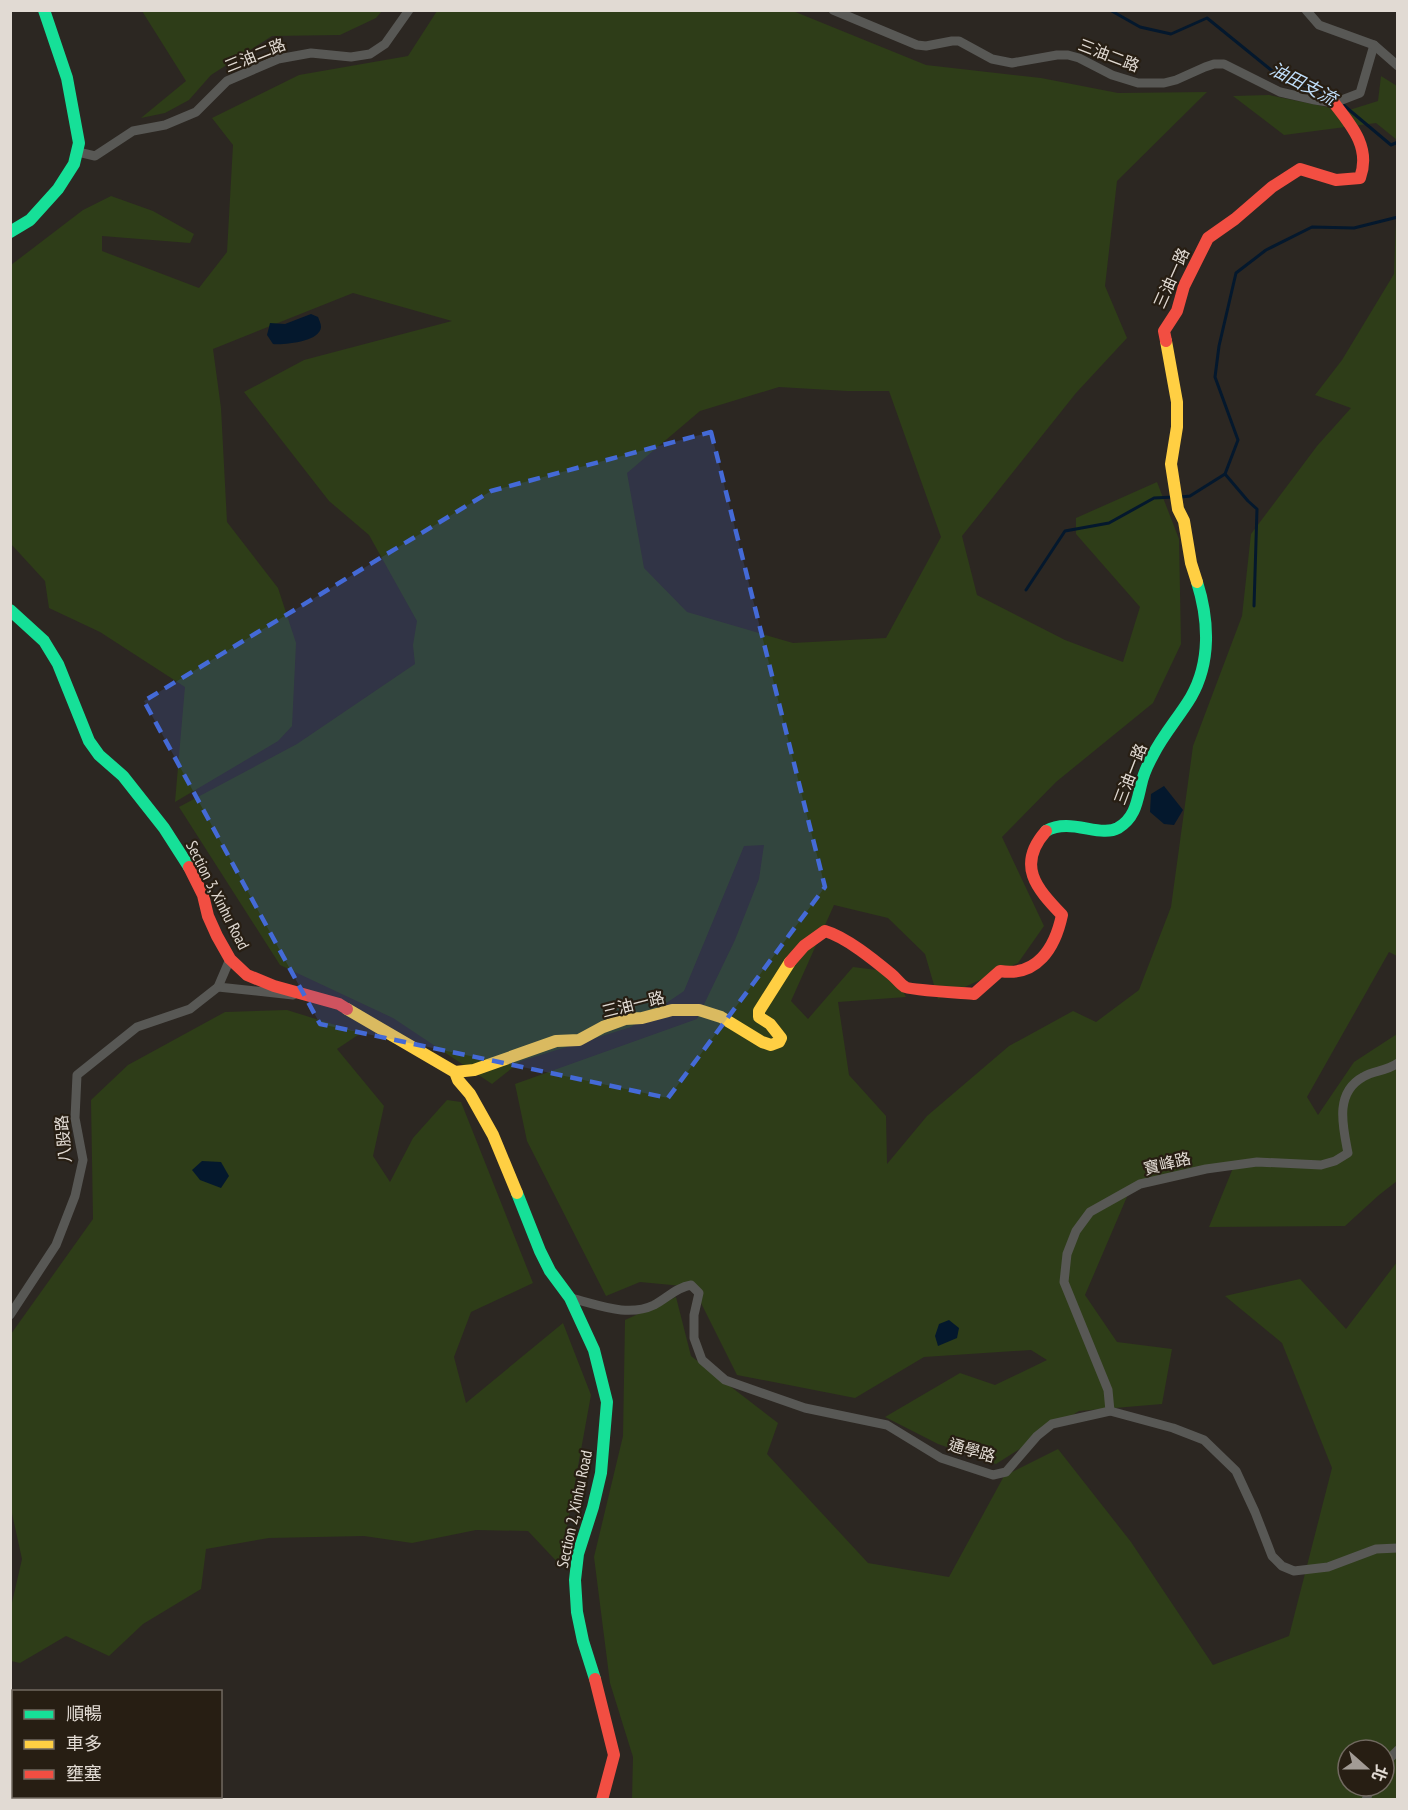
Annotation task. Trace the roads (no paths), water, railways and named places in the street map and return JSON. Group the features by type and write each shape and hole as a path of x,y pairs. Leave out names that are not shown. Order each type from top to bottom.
{"street":[{"path":"10,232 30,220 46,205 74,164 78,152 79,143 67,78 44,10"},
{"name":"三油二路","path":"78,152 95,156 133,131 165,125 196,112 227,81 278,59 302,53 351,57 370,54 384,44 410,10"},
{"name":"三油二路","path":"833,10 917,45 926,46 952,40 959,41 982,55 1001,62 1012,63 1068,55 1124,80 1151,84 1176,81 1205,67 1224,64 1280,92 1334,103"},
{"path":"1306,10 1319,25 1374,45 1398,66"},
{"path":"1334,103 1360,93 1374,45"},
{"name":"三油一路","path":"455,1072 474,1070 556,1041 579,1040 625,1020 672,1010 699,1011 721,1017 762,1042 771,1045 779,1042 781,1038 770,1024 759,1017 759,1011 792,958 814,937 825,931 836,934 891,974 906,988 914,990 930,989 974,994 1000,971 1020,972 1043,958 1060,929 1062,915 1032,876 1032,858 1037,844 1048,829 1073,825 1109,831 1119,827 1132,815 1137,806 1141,783 1153,754 1191,697 1203,671 1207,634 1201,594 1191,563 1184,521 1178,509 1171,464 1177,427 1177,402 1164,331 1177,312 1184,286 1196,260 1214,232 1235,219 1272,187 1299,169 1316,173 1330,180 1351,181 1360,178 1366,168 1364,152 1357,132 1334,103"},
{"name":"Section 3, Xinhu Road","path":"10,610 44,641 58,664 89,741 99,755 123,777 164,828 192,871 203,895 208,916 230,959 247,975 257,980 346,1008 455,1072 485,1120 550,1271 570,1298"},
{"name":"八股路","path":"10,1315 56,1245 75,1196 82,1160 75,1118 76,1075 137,1027 190,1009 218,987 230,959"},
{"path":"218,987 320,998"},
{"name":"寶峰路","path":"1110,1411 1108,1390 1064,1282 1066,1254 1076,1231 1090,1212 1140,1185 1206,1169 1257,1162 1321,1165 1335,1161 1348,1153 1342,1120 1346,1094 1363,1077 1388,1070 1398,1063"},
{"name":"通學路","path":"570,1298 629,1312 652,1306 683,1286 692,1285 699,1293 694,1315 694,1338 702,1360 725,1380 805,1408 887,1425 941,1458 993,1475 1006,1472 1037,1436 1052,1424 1110,1411 1173,1428 1204,1440 1236,1471 1272,1556 1282,1566 1294,1570 1328,1567 1376,1549 1398,1548"},
{"name":"Section 2, Xinhu Road","path":"570,1298 594,1350 607,1402 601,1473 578,1554 575,1580 577,1612 583,1641 599,1692 614,1755 602,1800"}],"water":[{"path":"311,314 318,317 321,327 315,336 293,343 273,344 267,335 270,323 285,324"},
{"path":"1164,786 1183,810 1174,825 1164,824 1150,812 1151,794"},
{"path":"202,1161 221,1162 229,1176 221,1188 200,1180 192,1170"},
{"path":"949,1320 959,1328 957,1338 938,1346 935,1336 939,1324"}],"waterway":[{"name":"油田支流","path":"1110,10 1140,27 1171,34 1207,18 1276,74 1336,98"},
{"name":"油田支流","path":"1341,103 1391,145 1398,142"},
{"path":"1181,497 1190,496 1225,474 1238,440 1215,377 1219,346 1236,273 1266,250 1312,227 1354,228 1398,217"},
{"path":"1225,474 1257,509 1254,606"},
{"path":"1026,590 1065,531 1109,523 1154,498 1174,497"}]}
